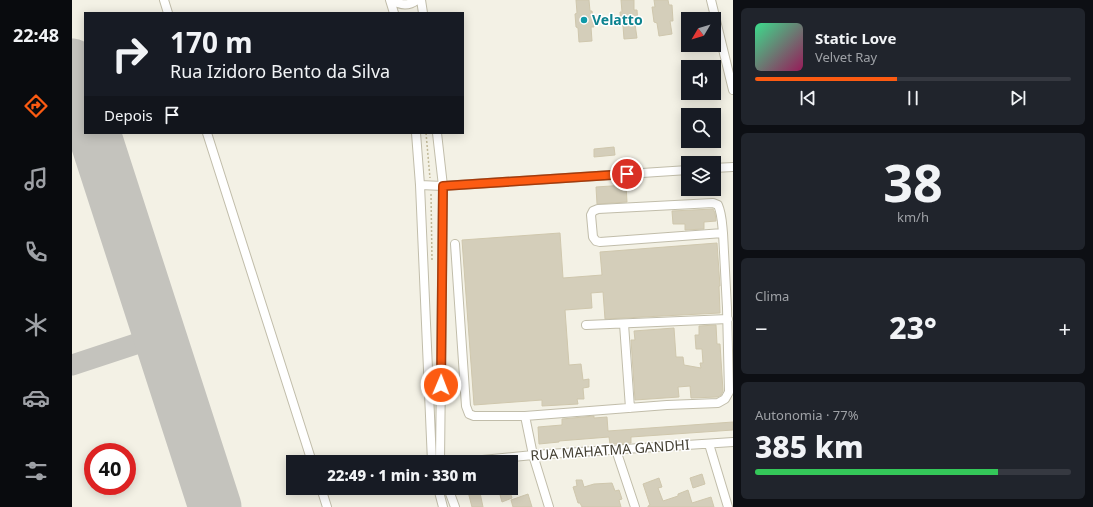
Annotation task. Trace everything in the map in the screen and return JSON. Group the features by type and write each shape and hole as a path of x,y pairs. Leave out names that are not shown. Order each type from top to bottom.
{"street":[{"path":"164,0 168,12"},
{"path":"391,0 402,5 408,5 417,0"},
{"path":"391,0 394,12"},
{"path":"421,0 423,12"},
{"path":"711,0 733,90"},
{"path":"207,134 310,455"},
{"path":"416,134 420,185 432,455"},
{"path":"437,134 443,186 440,455"},
{"path":"721,167 733,166"},
{"path":"420,185 443,186 681,170"},
{"path":"455,244 466,406 470,414 474,416 525,416 718,403 725,399 729,392 728,319 723,233 718,205 598,209 593,211 591,214 593,237 596,241 600,242 723,233"},
{"path":"586,326 728,319"},
{"path":"624,324 630,408"},
{"path":"525,416 533,455 549,507"},
{"name":"RUA MAHATMA GANDHI","path":"518,456 733,442"},
{"path":"709,444 728,507"},
{"path":"616,450 635,507"},
{"path":"323,495 327,507"},
{"path":"440,495 443,507"},
{"path":"451,495 455,507"}],"building":[{"name":"Velatto","path":"576,0 589,0 594,27 591,27 592,41 579,42 575,14 577,13"},
{"name":"Velatto","path":"621,0 634,0 634,10 637,10 638,24 635,24 637,38 624,39 620,12 622,12"},
{"name":"Velatto","path":"654,0 668,0 669,5 672,5 673,21 670,21 672,34 659,36 657,23 654,22 652,7 655,7"},
{"path":"614,147 615,155 594,157 594,149"},
{"path":"626,185 627,202 597,204 596,187"},
{"path":"713,209 716,221 704,222 704,229 685,230 685,224 673,224 672,211"},
{"path":"560,233 563,278 602,275 600,252 717,243 720,313 605,319 603,292 591,293 592,308 565,310 569,365 581,364 583,380 589,379 589,387 583,388 584,399 577,399 578,404 542,406 542,400 474,405 462,240"},
{"path":"716,325 717,344 720,344 723,391 721,395 718,397 691,398 690,386 678,387 679,397 635,400 631,340 635,340 634,331 674,328 676,357 683,357 684,365 701,368 700,363 703,363 702,349 696,349 695,335 699,335 699,326"},
{"path":"594,416 594,418 607,417 608,431 733,422 733,430 631,437 631,443 610,444 609,437 539,444 538,427 562,425 562,419"},
{"path":"702,474 705,484 693,488 690,478"},
{"path":"659,478 662,487 658,488 663,501 678,496 678,494 688,490 692,503 711,497 714,507 648,507 650,505 643,484"},
{"path":"576,480 582,480 584,487 594,484 612,483 615,491 619,490 622,499 619,500 621,507 582,507 580,503 578,503 573,487 577,486"},
{"path":"528,494 532,507 513,507 511,500"},
{"path":"469,495 480,495 483,507 472,507"},
{"path":"500,495 511,495 512,498 502,502"}],"taxiway":[{"path":"72,365 160,336"}],"runway":[{"path":"72,65 84,102"},
{"path":"94,134 215,507"}],"place":[{"name":"Velatto","path":"584,20"}],"route":[{"path":"441,385 443,186 627,174"}]}
